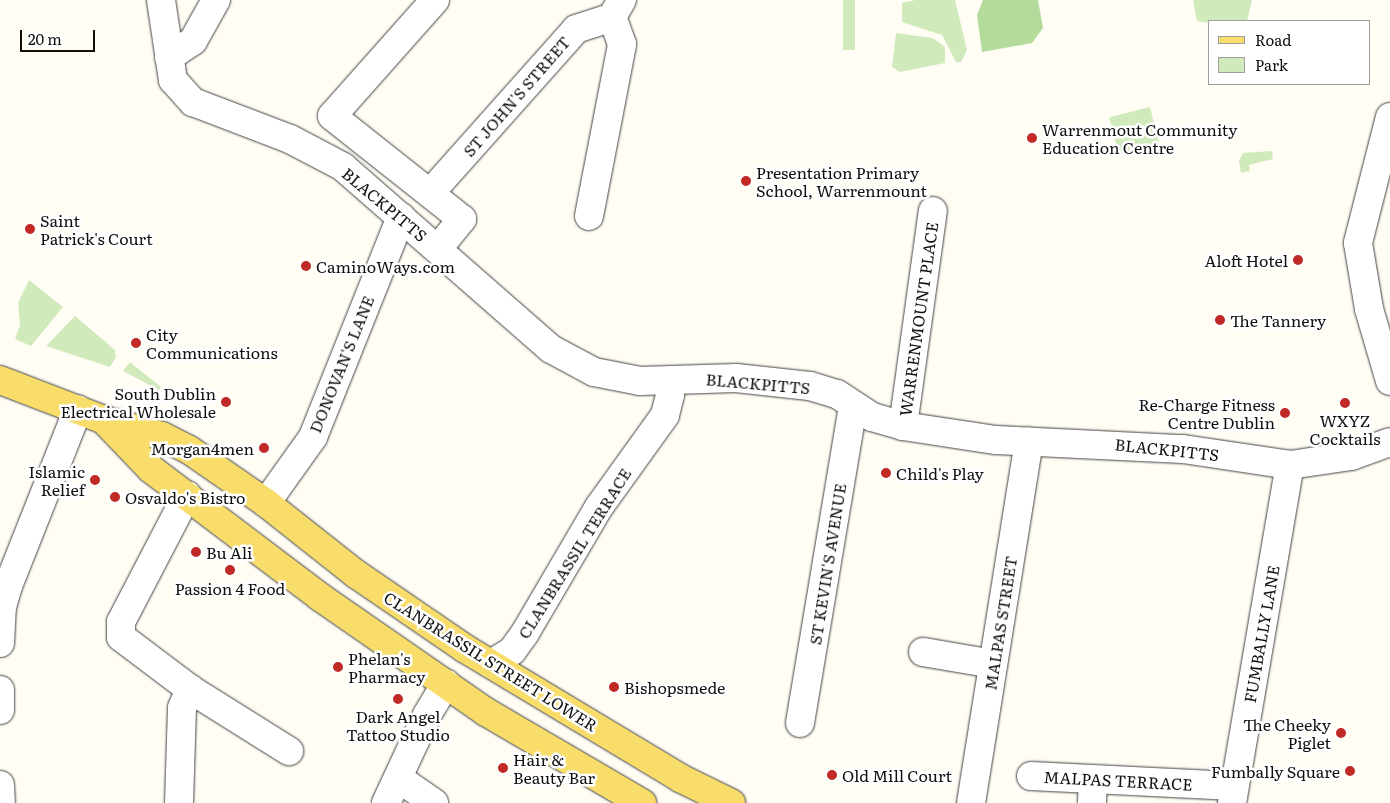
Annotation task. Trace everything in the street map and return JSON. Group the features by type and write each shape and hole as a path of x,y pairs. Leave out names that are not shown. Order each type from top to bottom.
{"main road":[{"name":"CLANBRASSIL STREET LOWER","path":"0,380 104,420 162,436 188,449 266,503 356,574 491,664 680,778 731,803"},
{"name":"CLANBRASSIL STREET LOWER","path":"104,420 151,469 320,597 486,712 642,803"}],"street":[{"name":"BLACKPITTS","path":"161,0 173,80 193,102 290,139 343,167 544,343 572,362 619,378 669,381 736,378 810,386 837,394 852,406 872,417 903,426 1029,442 1107,443 1183,449 1290,465 1351,456 1390,442"},
{"path":"169,57 193,41 216,0"},
{"path":"435,0 332,116 432,192 462,219 438,249"},
{"path":"589,216 622,44 617,8"},
{"name":"ST JOHN'S STREET","path":"432,192 576,28 617,8"},
{"path":"1390,117 1358,243 1369,309 1390,381"},
{"name":"WARRENMOUNT PLACE","path":"903,426 933,211"},
{"name":"DONOVAN'S LANE","path":"266,503 313,437 401,217"},
{"name":"CLANBRASSIL TERRACE","path":"491,664 512,651 525,633 600,507 664,414 670,395 669,381"},
{"name":"ST KEVIN'S AVENUE","path":"800,723 852,406"},
{"path":"0,643 2,607 8,586 78,409"},
{"name":"MALPAS STREET","path":"971,803 1029,442"},
{"name":"FUMBALLY LANE","path":"1233,795 1290,465"},
{"path":"187,495 121,622 121,638 190,689 289,751"},
{"path":"923,652 994,664"},
{"path":"386,803 446,683"},
{"path":"179,803 182,708 190,689"},
{"path":"0,690 0,710"},
{"name":"MALPAS TERRACE","path":"1032,776 1093,791 1233,795"},
{"path":"398,778 434,803"},
{"path":"0,785 0,803"}],"green space":[{"path":"843,0 855,0 855,50 843,50"},
{"path":"915,0 955,0 967,50 961,62 956,62 942,35 902,22 902,3"},
{"path":"983,0 1038,0 1043,28 1032,43 982,52 977,15"},
{"path":"1193,0 1252,0 1247,20 1208,20 1208,23 1197,21"},
{"path":"896,33 933,38 945,47 945,63 900,72 892,67"},
{"path":"1150,107 1159,144 1118,154 1109,117"},
{"path":"1272,151 1273,159 1249,165 1250,171 1241,173 1239,161 1243,153"},
{"path":"29,280 63,307 31,346 15,339 20,325 18,303"},
{"path":"75,316 115,350 116,357 110,367 46,346"},
{"path":"130,362 161,387 159,390 123,371"}],"place":[{"name":"Warrenmout Community Education Centre","path":"1032,138"},
{"name":"Presentation Primary School, Warrenmount","path":"746,181"},
{"name":"Saint Patrick's Court","path":"30,229"},
{"name":"Aloft Hotel","path":"1298,260"},
{"name":"CaminoWays.com","path":"306,266"},
{"name":"The Tannery","path":"1220,320"},
{"name":"City Communications","path":"136,343"},
{"name":"South Dublin Electrical Wholesale","path":"226,402"},
{"name":"WXYZ Cocktails","path":"1345,403"},
{"name":"Re-Charge Fitness Centre Dublin","path":"1285,413"},
{"name":"Morgan4men","path":"264,448"},
{"name":"Child's Play","path":"886,473"},
{"name":"Islamic Relief","path":"95,480"},
{"name":"Osvaldo's Bistro","path":"115,497"},
{"name":"Bu Ali","path":"196,552"},
{"name":"Passion 4 Food","path":"230,570"},
{"name":"Phelan's Pharmacy","path":"338,667"},
{"name":"Bishopsmede","path":"614,687"},
{"name":"Dark Angel Tattoo Studio","path":"398,699"},
{"name":"The Cheeky Piglet","path":"1341,733"},
{"name":"Hair & Beauty Bar","path":"503,768"},
{"name":"Fumbally Square","path":"1350,771"},
{"name":"Old Mill Court","path":"832,775"}]}
